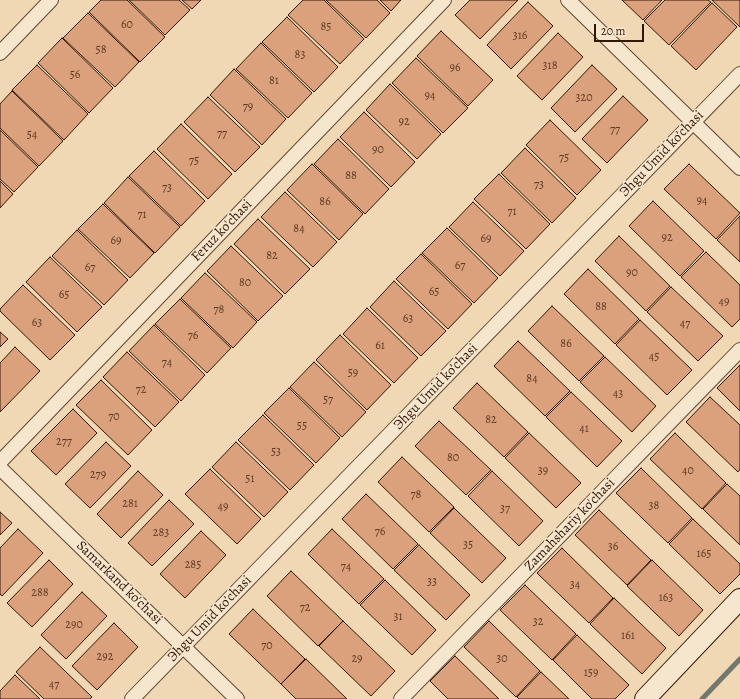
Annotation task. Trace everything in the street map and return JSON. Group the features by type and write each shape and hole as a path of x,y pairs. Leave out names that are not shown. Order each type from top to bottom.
{"main road":[{"path":"645,699 740,599"}],"street":[{"path":"0,53 51,0"},
{"name":"Feruz ko'chasi","path":"0,462 444,0"},
{"path":"568,0 740,168"},
{"name":"Эhgu Umid ko’chasi","path":"132,699 740,74"},
{"name":"Zamahshariy ko'chasi","path":"401,699 740,350"},
{"name":"Samarkand ko'chasi","path":"0,468 237,699"}],"building":[{"path":"101,0 127,0 165,37 140,62 89,12"},
{"path":"129,0 179,0 190,10 165,35"},
{"path":"182,0 201,0 192,9"},
{"path":"303,0 324,0 364,39 340,64 288,15"},
{"path":"326,0 377,0 390,13 366,38"},
{"path":"380,0 401,0 391,11"},
{"path":"470,0 518,0 480,39 455,15"},
{"path":"622,0 662,0 643,20"},
{"path":"665,0 708,0 711,2 669,45 644,21"},
{"path":"712,0 740,0 740,27"},
{"path":"528,2 553,26 511,69 487,45"},
{"path":"712,3 737,27 696,70 671,46"},
{"path":"88,13 139,62 115,87 63,38"},
{"path":"287,17 338,67 314,92 262,42"},
{"path":"441,31 493,80 468,106 417,56"},
{"path":"558,33 583,57 542,100 517,76"},
{"path":"62,38 113,88 89,113 38,63"},
{"path":"261,43 312,93 288,118 236,69"},
{"path":"416,58 468,108 443,133 392,83"},
{"path":"37,65 88,114 64,140 12,90"},
{"path":"592,65 617,89 575,132 551,108"},
{"path":"234,69 286,119 262,145 210,95"},
{"path":"390,84 441,134 417,159 366,110"},
{"path":"12,91 63,141 39,166 0,128 0,104"},
{"path":"623,96 648,120 607,163 582,139"},
{"path":"208,97 260,147 235,172 184,122"},
{"path":"364,112 415,162 391,187 340,137"},
{"path":"550,120 601,170 577,195 526,145"},
{"path":"181,124 232,174 208,199 157,149"},
{"path":"0,130 38,167 14,192 0,179"},
{"path":"338,139 389,189 365,214 314,164"},
{"path":"525,148 576,198 552,223 501,173"},
{"path":"154,151 205,201 181,226 129,176"},
{"path":"312,164 363,214 339,240 287,190"},
{"path":"689,164 740,213 716,239 664,189"},
{"path":"499,174 550,224 526,249 474,199"},
{"path":"128,177 180,227 155,253 104,203"},
{"path":"0,181 13,194 0,208"},
{"path":"285,192 337,242 313,267 261,217"},
{"path":"653,201 704,251 680,276 629,226"},
{"path":"473,202 524,251 500,276 449,227"},
{"path":"103,204 154,253 130,278 78,229"},
{"path":"740,216 740,262 717,240"},
{"path":"258,219 310,269 285,294 234,244"},
{"path":"447,228 498,278 474,303 422,253"},
{"path":"77,230 128,280 104,305 52,256"},
{"path":"619,236 670,286 646,311 595,261"},
{"path":"231,246 283,296 258,321 207,271"},
{"path":"706,252 740,285 740,319 732,327 681,277"},
{"path":"421,254 472,304 448,329 396,279"},
{"path":"50,257 102,307 77,332 26,282"},
{"path":"588,269 639,319 615,344 564,294"},
{"path":"205,273 257,322 233,348 181,298"},
{"path":"394,281 446,331 421,356 370,307"},
{"path":"23,285 75,335 50,360 0,311 0,309"},
{"path":"671,287 723,336 698,361 647,312"},
{"path":"180,299 231,348 207,373 155,324"},
{"path":"552,306 604,356 579,381 528,331"},
{"path":"367,308 418,358 394,383 343,334"},
{"path":"640,320 692,370 667,395 616,345"},
{"path":"154,325 205,375 181,401 129,351"},
{"path":"0,332 8,339 0,347"},
{"path":"340,335 391,385 367,410 316,360"},
{"path":"518,341 570,391 545,416 494,366"},
{"path":"15,347 40,371 0,412 0,363"},
{"path":"127,352 179,402 155,427 103,377"},
{"path":"605,357 656,406 632,432 580,382"},
{"path":"314,362 366,412 342,437 290,387"},
{"path":"740,365 740,411 717,388"},
{"path":"101,380 152,430 128,455 76,405"},
{"path":"477,383 528,432 504,457 453,408"},
{"path":"289,388 340,438 316,463 264,413"},
{"path":"571,392 622,441 597,467 546,417"},
{"path":"710,397 740,425 740,469 738,472 686,422"},
{"path":"73,409 97,433 56,475 31,451"},
{"path":"263,415 314,465 290,490 238,440"},
{"path":"439,421 491,470 466,495 415,446"},
{"path":"529,433 581,483 556,508 505,458"},
{"path":"675,433 726,483 702,509 650,459"},
{"path":"106,442 131,466 90,508 65,484"},
{"path":"236,442 288,492 264,517 212,467"},
{"path":"402,457 454,507 429,532 378,482"},
{"path":"641,468 692,518 668,543 616,493"},
{"path":"210,469 261,519 237,544 185,494"},
{"path":"138,471 163,495 121,538 97,514"},
{"path":"492,471 543,521 519,546 468,496"},
{"path":"727,484 740,496 740,545 703,509"},
{"path":"366,494 418,544 393,569 342,519"},
{"path":"169,500 194,524 152,566 128,543"},
{"path":"454,508 506,558 482,583 430,533"},
{"path":"599,510 651,560 627,585 575,535"},
{"path":"0,512 12,523 0,535"},
{"path":"693,519 740,564 740,574 720,594 669,544"},
{"path":"18,529 43,553 2,596 0,594 0,548"},
{"path":"332,529 384,579 359,604 308,554"},
{"path":"201,531 226,555 185,598 160,574"},
{"path":"419,545 470,595 446,620 394,570"},
{"path":"562,548 613,598 589,623 537,573"},
{"path":"49,560 73,584 32,627 7,603"},
{"path":"652,560 703,610 679,636 627,586"},
{"path":"291,571 343,621 318,646 267,596"},
{"path":"385,580 436,630 412,655 360,605"},
{"path":"525,585 576,634 552,660 500,610"},
{"path":"82,592 107,616 66,659 41,635"},
{"path":"614,598 666,648 642,674 590,624"},
{"path":"253,609 305,659 281,684 229,634"},
{"path":"343,621 395,671 371,696 319,646"},
{"path":"489,621 540,671 516,697 464,647"},
{"path":"114,623 138,647 97,690 72,666"},
{"path":"577,635 629,685 615,699 592,699 553,660"},
{"path":"40,647 92,697 90,699 44,699 16,672"},
{"path":"455,656 499,699 448,699 430,681"},
{"path":"306,659 347,699 296,699 281,684"},
{"path":"541,672 569,699 519,699 517,697"},
{"path":"15,675 40,699 0,699 0,691"}],"waterway":[{"path":"702,699 740,659"}]}
